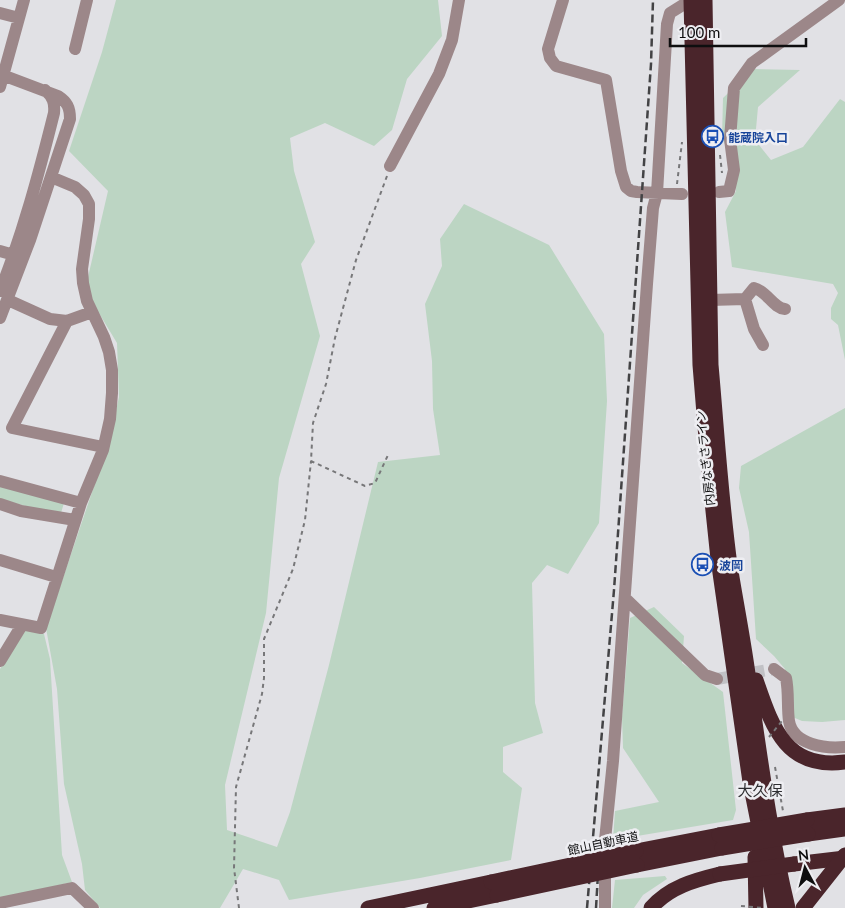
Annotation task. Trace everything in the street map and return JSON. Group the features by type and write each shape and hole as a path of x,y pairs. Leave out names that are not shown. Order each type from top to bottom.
{"highway":[{"name":"内房なぎさライン","path":"690,0 700,365 718,559 750,782 775,908"},
{"name":"内房なぎさライン","path":"704,0 711,365 722,486 730,564 744,643 759,753 781,881 788,908"},
{"path":"744,643 767,715 778,736 795,752 814,761 832,764 845,762"},
{"path":"748,907 756,860 750,782"},
{"name":"館山自動車道","path":"368,908 494,888 636,858 807,827 845,815"},
{"name":"館山自動車道","path":"807,827 845,829"},
{"path":"651,908 673,890 694,880 720,874 845,856"},
{"path":"803,908 845,856"},
{"name":"館山自動車道","path":"434,908 494,888"}],"street":[{"path":"4,295 30,240 70,119 70,110 66,101 58,96 43,89 1,79 24,0"},
{"path":"75,49 87,0"},
{"path":"390,166 439,74 452,40 459,0"},
{"path":"563,0 548,49 550,58 556,66 606,80 621,171 626,187 631,191 637,192 679,194"},
{"path":"605,908 605,840 613,761 645,303 653,208 657,193 667,24 670,14 690,0"},
{"path":"719,192 729,191 734,170 730,139 734,88 752,63 839,0"},
{"path":"0,13 19,18"},
{"path":"0,318 14,254 36,187 54,113 55,104 43,89"},
{"path":"0,620 22,626 41,628 75,520 103,448 110,419 112,370 104,337 87,301 82,269 89,219 89,204 84,195 75,187 51,177"},
{"path":"0,250 14,254"},
{"path":"710,300 744,299 754,288 761,290 780,308 785,309"},
{"path":"4,295 50,319 67,321 92,312"},
{"path":"744,299 754,329 762,345"},
{"path":"67,321 12,428 103,448"},
{"path":"0,481 81,504"},
{"path":"0,504 21,511 75,520"},
{"path":"0,560 56,577"},
{"path":"625,598 705,675 717,679"},
{"path":"0,661 22,626"},
{"path":"774,669 786,678 790,723 793,730 808,743 831,749 845,747"},
{"path":"0,903 72,888 93,908"}],"path":[{"path":"679,194 680,143 685,138"},
{"path":"239,908 234,868 236,787 262,694 264,639 293,570 305,520 313,423 326,384 335,338 356,260 390,166"},
{"path":"311,461 365,486 375,483 388,455"},
{"path":"769,737 782,721"},
{"path":"748,907 763,908"}],"green space":[{"path":"116,0 438,0 442,36 407,79 392,130 374,146 325,123 290,138 294,171 315,242 301,264 320,336 279,478 266,613 225,785 227,830 277,847 290,812 329,665 378,462 440,455 433,409 432,361 425,304 442,266 440,239 464,204 549,245 604,334 607,401 599,523 568,574 547,565 532,583 535,703 543,733 503,747 503,772 522,788 511,860 420,878 289,900 279,880 243,869 220,908 100,908 85,890 82,864 64,784 57,689 46,628 109,442 119,397 117,343 85,290 108,191 69,151 102,52"},
{"path":"753,69 800,70 758,107 755,140 771,160 803,147 840,99 845,102 845,360 838,325 831,319 831,308 838,293 833,284 732,267 725,212 736,191 728,151 722,138 723,98"},
{"path":"845,408 845,720 802,721 783,713 785,669 756,639 749,532 739,488 741,466"},
{"path":"0,485 64,503 61,513 0,499"},
{"path":"654,607 684,636 682,663 723,692 736,810 733,820 613,840 615,811 659,802 623,748 622,717 630,618"},
{"path":"29,630 44,634 50,659 62,855 72,882 0,899 0,669 23,632"},
{"path":"665,876 667,879 643,895 634,908 612,908 615,880"}],"tunnel":[{"path":"717,679 774,669"}],"railway":[{"path":"587,908 614,590 651,64 653,0"},
{"path":"596,908 600,840"}],"place":[{"name":"能蔵院入口","path":"712,137"},
{"name":"波岡","path":"703,565"}],"district":[{"name":"大久保","path":"760,790"}]}
